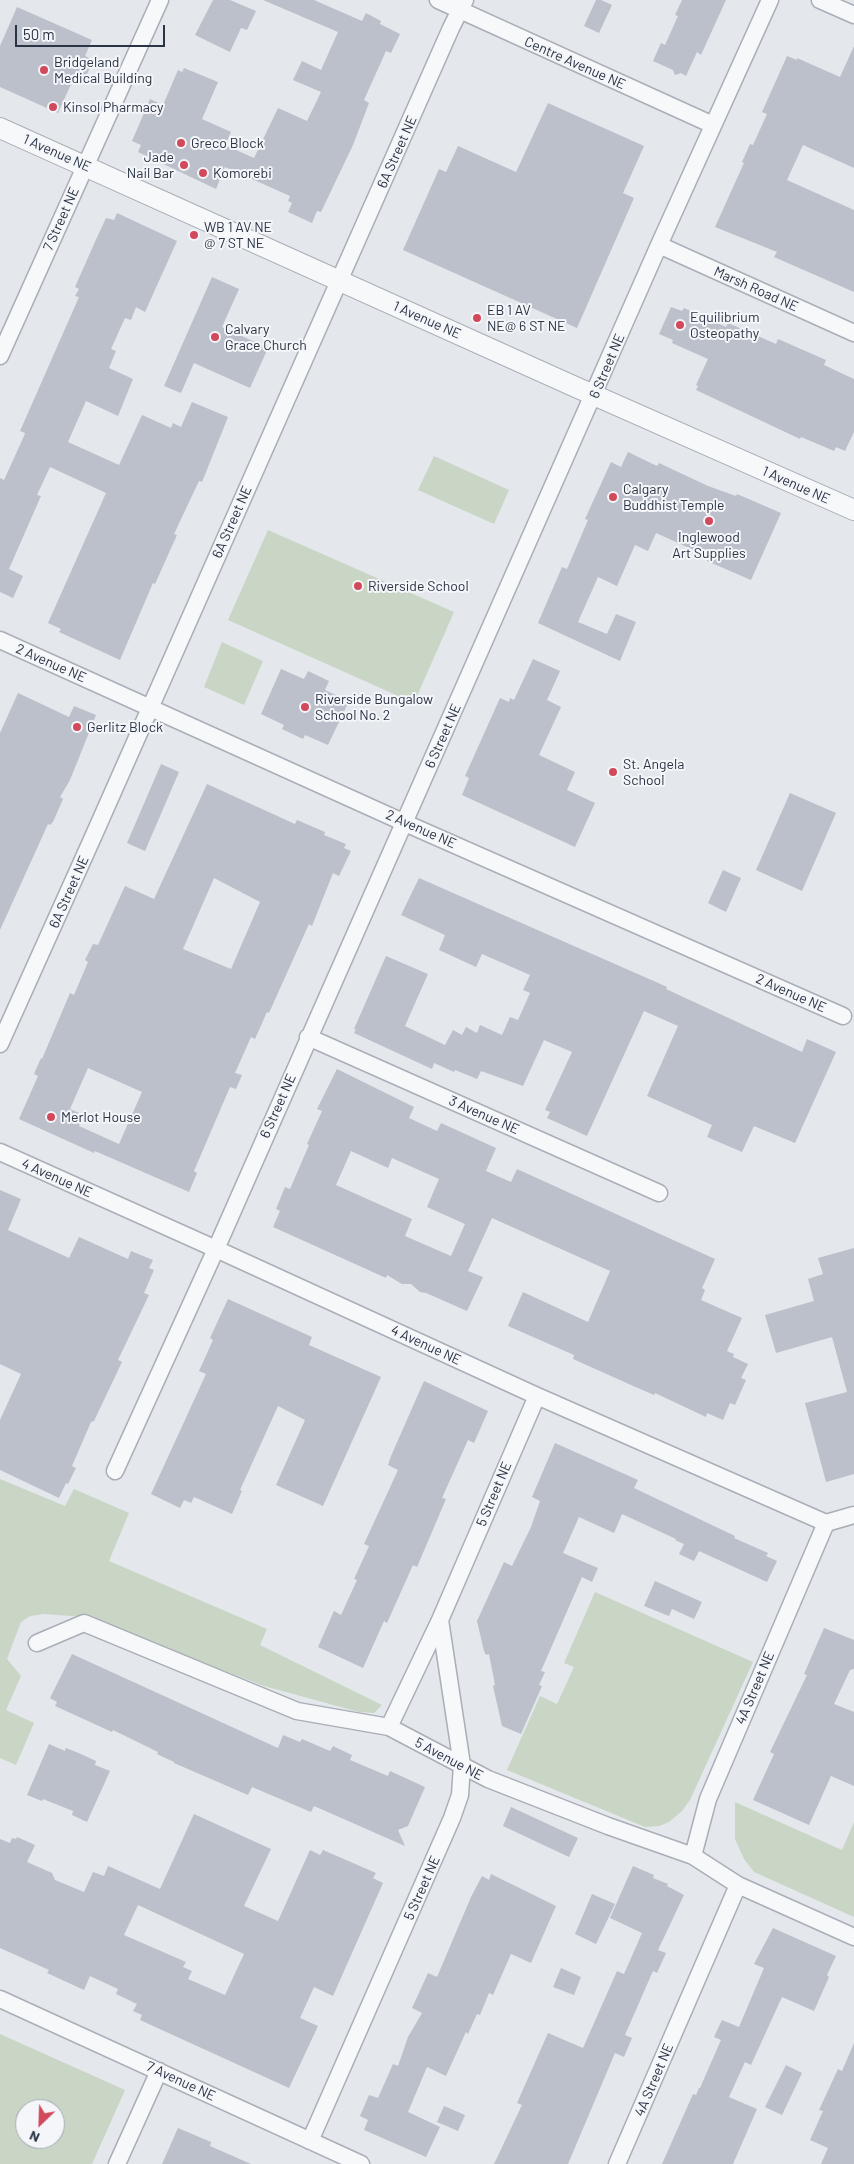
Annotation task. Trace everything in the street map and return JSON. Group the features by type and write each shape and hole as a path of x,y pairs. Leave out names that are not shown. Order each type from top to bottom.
{"street":[{"name":"7 Street NE","path":"0,356 160,0"},
{"name":"Centre Avenue NE","path":"438,0 462,5 713,125"},
{"name":"6 Street NE","path":"115,1471 216,1249 659,245 770,0"},
{"path":"820,0 854,15"},
{"name":"6A Street NE","path":"0,1044 462,5"},
{"name":"1 Avenue NE","path":"0,128 594,396 854,510"},
{"name":"Marsh Road NE","path":"659,245 854,333"},
{"name":"2 Avenue NE","path":"0,640 405,823 842,1016"},
{"name":"3 Avenue NE","path":"308,1037 660,1193"},
{"name":"4 Avenue NE","path":"0,1152 537,1396 826,1523"},
{"name":"5 Street NE","path":"389,1727 440,1620 537,1396"},
{"path":"826,1523 854,1515"},
{"name":"4A Street NE","path":"693,1856 708,1799 826,1523"},
{"name":"5 Street NE","path":"310,2141 452,1818 460,1795 462,1766 440,1620"},
{"name":"5 Avenue NE","path":"37,1643 84,1623 297,1711 389,1727 488,1779 608,1826 693,1856 738,1885 854,1937"},
{"name":"4A Street NE","path":"617,2164 738,1885"},
{"name":"7 Avenue NE","path":"0,1998 361,2164"},
{"path":"117,2164 159,2071"}],"green space":[{"path":"434,456 509,490 494,524 418,490"},
{"path":"268,530 454,612 414,703 228,620"},
{"path":"222,642 263,661 244,705 204,687"},
{"path":"0,1479 65,1506 74,1489 129,1513 109,1561 267,1629 260,1645 382,1705 374,1713 359,1712 264,1686 85,1617 44,1614 30,1616 21,1622 7,1659 21,1676 6,1710 34,1723 16,1765 0,1758"},
{"path":"595,1592 753,1662 690,1800 682,1811 669,1822 659,1826 645,1827 507,1770 540,1696 557,1704 574,1667 564,1663"},
{"path":"735,1802 842,1850 854,1822 854,1917 754,1872 744,1859 735,1839"},
{"path":"0,2034 125,2090 92,2164 0,2164"}],"building":[{"path":"213,0 230,0 256,11 247,30 241,28 230,52 195,35"},
{"path":"263,0 314,0 362,21 366,13 381,21 380,24 400,34 391,53 386,51 364,100 369,103 353,145 321,212 317,211 312,223 288,212 292,203 288,201 290,196 225,167 216,189 138,152 141,145 132,141 150,99 163,105 178,70 182,72 184,68 218,82 202,119 231,132 225,145 254,158 278,108 307,121 321,92 293,80 302,61 321,70 338,32"},
{"path":"596,0 612,5 599,33 584,26"},
{"path":"682,0 726,0 701,55 697,52 686,76 681,73 675,75 673,70 653,61 661,43 665,45 678,16 675,15"},
{"name":"Bridgeland Medical Building","path":"17,7 92,40 85,56 93,60 83,84 73,80 58,113 0,87 0,46"},
{"path":"854,46 854,168 803,145 787,180 854,210 854,292 774,257 777,252 715,227 744,163 742,162 750,144 753,145 767,114 762,112 787,56 797,60 797,58 840,77"},
{"path":"548,103 644,146 623,193 634,198 577,328 403,250 439,169 446,172 458,146 516,172"},
{"path":"117,213 177,241 145,312 136,307 131,320 125,318 111,349 116,351 109,368 133,379 118,416 86,401 68,442 119,465 142,415 171,428 173,423 181,427 192,402 228,417 202,482 199,481 174,534 177,535 155,584 153,583 120,660 59,632 61,629 48,623 106,493 50,467 37,495 41,496 9,569 23,576 13,598 0,592 0,478 4,480 24,436 25,433 20,431 79,297 75,296 79,289 75,287 106,218 114,220"},
{"name":"Calvary Grace Church","path":"212,277 239,289 222,327 268,348 250,388 194,363 181,393 164,386"},
{"path":"671,307 682,311 684,308 726,327 728,323 776,344 778,339 826,360 824,365 854,379 854,432 845,451 836,447 834,451 801,437 800,439 696,390 698,386 696,385 708,359 672,343 673,340 659,334"},
{"path":"628,452 657,466 659,463 708,486 736,496 737,494 781,513 751,580 707,561 709,557 656,533 648,551 635,545 617,586 598,577 578,622 607,634 616,614 636,622 620,661 538,623 562,567 567,569 588,520 585,519 611,462 621,467"},
{"path":"533,659 560,671 547,700 561,707 539,755 575,772 567,790 595,803 575,847 462,795 469,778 465,776 500,698 509,702 510,698 514,700"},
{"name":"Riverside Bungalow School No. 2","path":"281,669 304,679 308,671 329,681 325,690 349,701 328,745 305,735 303,739 282,729 284,725 261,714"},
{"path":"18,693 69,717 74,706 96,715 70,780 60,797 63,799 53,822 50,825 48,824 0,930 0,733"},
{"path":"161,764 179,772 145,851 127,843"},
{"path":"207,784 295,824 297,820 325,832 324,835 346,844 344,848 351,851 339,876 333,873 312,926 309,924 269,1013 267,1012 255,1039 251,1037 235,1073 242,1075 236,1089 230,1087 194,1171 197,1173 189,1192 95,1151 94,1153 19,1119 38,1076 34,1074 41,1058 70,993 74,995 88,962 85,960 93,944 98,945 125,886 154,899","holes":["214,878 260,902 231,969 183,949","88,1068 142,1092 119,1144 79,1126 84,1115 70,1109"]},
{"path":"790,793 836,813 802,891 756,870"},
{"path":"723,870 741,878 726,912 708,903"},
{"path":"419,878 656,982 667,987 666,989 802,1052 807,1039 836,1052 795,1143 754,1126 742,1152 707,1137 712,1125 647,1096 678,1026 644,1011 587,1136 547,1118 550,1112 545,1110 572,1052 544,1040 523,1086 481,1071 477,1079 434,1063 432,1069 354,1033 356,1029 354,1029 386,956 428,974 405,1026 445,1045 453,1030 462,1035 466,1027 477,1033 480,1025 502,1035 510,1017 518,1020 530,993 523,990 530,975 482,954 476,967 439,950 445,935 401,915"},
{"path":"337,1069 414,1107 409,1118 437,1131 441,1123 496,1148 486,1171 511,1182 517,1169 715,1259 702,1288 705,1290 701,1300 742,1318 727,1351 734,1354 733,1357 748,1364 741,1378 746,1380 735,1405 730,1403 723,1420 707,1413 706,1417 655,1393 654,1395 573,1359 574,1355 508,1326 523,1292 588,1322 610,1271 492,1218 468,1271 483,1277 467,1311 420,1292 411,1284 402,1284 387,1275 386,1278 273,1227 280,1211 276,1209 285,1187 290,1189 322,1111 317,1109","holes":["351,1151 388,1168 392,1158 439,1179 427,1207 465,1224 451,1256 405,1236 412,1219 336,1185"]},
{"path":"0,1190 21,1199 8,1230 69,1258 79,1237 128,1259 131,1251 153,1260 149,1268 154,1270 144,1293 149,1295 118,1360 122,1362 94,1421 91,1422 72,1466 76,1468 59,1498 0,1470 0,1420 21,1374 0,1364"},
{"path":"854,1248 854,1474 826,1482 805,1403 847,1392 832,1337 776,1353 765,1315 814,1301 808,1279 823,1274 818,1258"},
{"path":"228,1299 312,1337 309,1345 381,1377 323,1506 276,1485 305,1420 278,1406 240,1490 242,1491 232,1514 194,1497 191,1503 184,1500 180,1508 151,1494 206,1374 199,1371 213,1340 210,1338"},
{"path":"424,1381 488,1411 474,1443 468,1440 442,1498 446,1499 417,1567 413,1565 387,1623 384,1621 363,1668 318,1647 334,1611 341,1615 357,1580 354,1579 369,1546 364,1544 398,1470 388,1465 391,1456"},
{"path":"555,1443 638,1480 634,1488 735,1536 734,1538 768,1553 766,1556 777,1561 767,1582 699,1551 694,1561 679,1554 684,1544 622,1514 614,1533 579,1517 563,1553 598,1568 592,1582 582,1577 541,1671 545,1672 539,1685 542,1686 521,1734 502,1726 493,1686 495,1685 489,1654 486,1655 484,1651 477,1621 504,1562 512,1566 531,1527 540,1501 532,1497"},
{"path":"655,1581 702,1602 694,1619 672,1609 669,1616 644,1606"},
{"path":"824,1628 854,1640 854,1669 850,1670 834,1704 854,1712 854,1786 831,1776 809,1825 753,1800 774,1754 770,1752 807,1675 804,1674"},
{"path":"72,1654 278,1748 283,1735 300,1742 302,1739 330,1751 333,1746 352,1755 350,1760 388,1776 390,1771 425,1787 408,1826 398,1830 405,1846 314,1806 311,1812 252,1787 248,1795 174,1763 157,1754 158,1752 113,1730 112,1732 55,1706 57,1702 50,1698"},
{"path":"49,1744 65,1751 66,1748 81,1754 96,1761 95,1765 110,1771 87,1822 72,1815 73,1811 27,1795"},
{"path":"511,1807 578,1838 569,1857 503,1826"},
{"path":"194,1814 271,1849 244,1906 278,1921 310,1850 320,1855 323,1850 376,1873 373,1878 383,1883 333,1996 314,1987 300,2018 318,2026 289,2088 140,2020 142,2015 133,2011 137,2004 116,1994 118,1989 90,1976 84,1990 47,1973 49,1970 0,1948 0,1839 10,1843 12,1838 16,1839 17,1837 35,1845 27,1862 52,1873 55,1880 84,1892 93,1872 104,1876 108,1866 160,1889","holes":["138,1905 244,1954 225,1995 188,1979 192,1971 183,1967 186,1962 124,1935"]},
{"path":"633,1866 654,1875 653,1878 668,1884 667,1886 684,1895 658,1950 666,1953 657,1973 653,1971 625,2035 632,2038 624,2057 615,2053 568,2164 494,2164 522,2105 517,2103 548,2033 583,2048 617,1971 624,1974 642,1933 610,1918"},
{"path":"491,1874 556,1906 531,1963 511,1954 493,1995 489,1993 480,2015 477,2014 468,2034 466,2032 446,2076 427,2067 408,2112 440,2127 426,2157 364,2130 368,2120 360,2116 369,2095 378,2098 393,2064 398,2066 408,2037 422,2013 412,2008 428,1973 437,1977 471,1897 482,1876 489,1880"},
{"path":"592,1894 615,1904 596,1944 575,1934"},
{"path":"773,1928 836,1956 814,2011 782,1997 751,2065 745,2062 729,2097 757,2109 733,2164 662,2164 693,2094 696,2095 700,2088 721,2040 714,2037 722,2020 739,2027 764,1968 754,1964"},
{"path":"561,1968 581,1977 574,1995 553,1987"},
{"path":"854,2043 854,2164 821,2164 828,2148 810,2140 823,2111 819,2110 838,2069 842,2071"},
{"path":"786,2065 802,2073 782,2115 765,2107"},
{"path":"444,2106 465,2115 458,2131 437,2122"},
{"path":"178,2128 211,2142 210,2146 251,2164 162,2164"}],"place":[{"name":"Bridgeland Medical Building","path":"44,70"},
{"name":"Kinsol Pharmacy","path":"53,107"},
{"name":"Greco Block","path":"181,143"},
{"name":"Jade Nail Bar","path":"184,165"},
{"name":"Komorebi","path":"203,173"},
{"name":"WB 1 AV NE @ 7 ST NE","path":"194,235"},
{"name":"EB 1 AV NE@ 6 ST NE","path":"477,318"},
{"name":"Equilibrium Osteopathy","path":"680,325"},
{"name":"Calvary Grace Church","path":"215,337"},
{"name":"Calgary Buddhist Temple","path":"613,497"},
{"name":"Inglewood Art Supplies","path":"709,521"},
{"name":"Riverside School","path":"358,586"},
{"name":"Riverside Bungalow School No. 2","path":"305,707"},
{"name":"Gerlitz Block","path":"77,727"},
{"name":"St. Angela School","path":"613,772"},
{"name":"Merlot House","path":"51,1117"}]}
